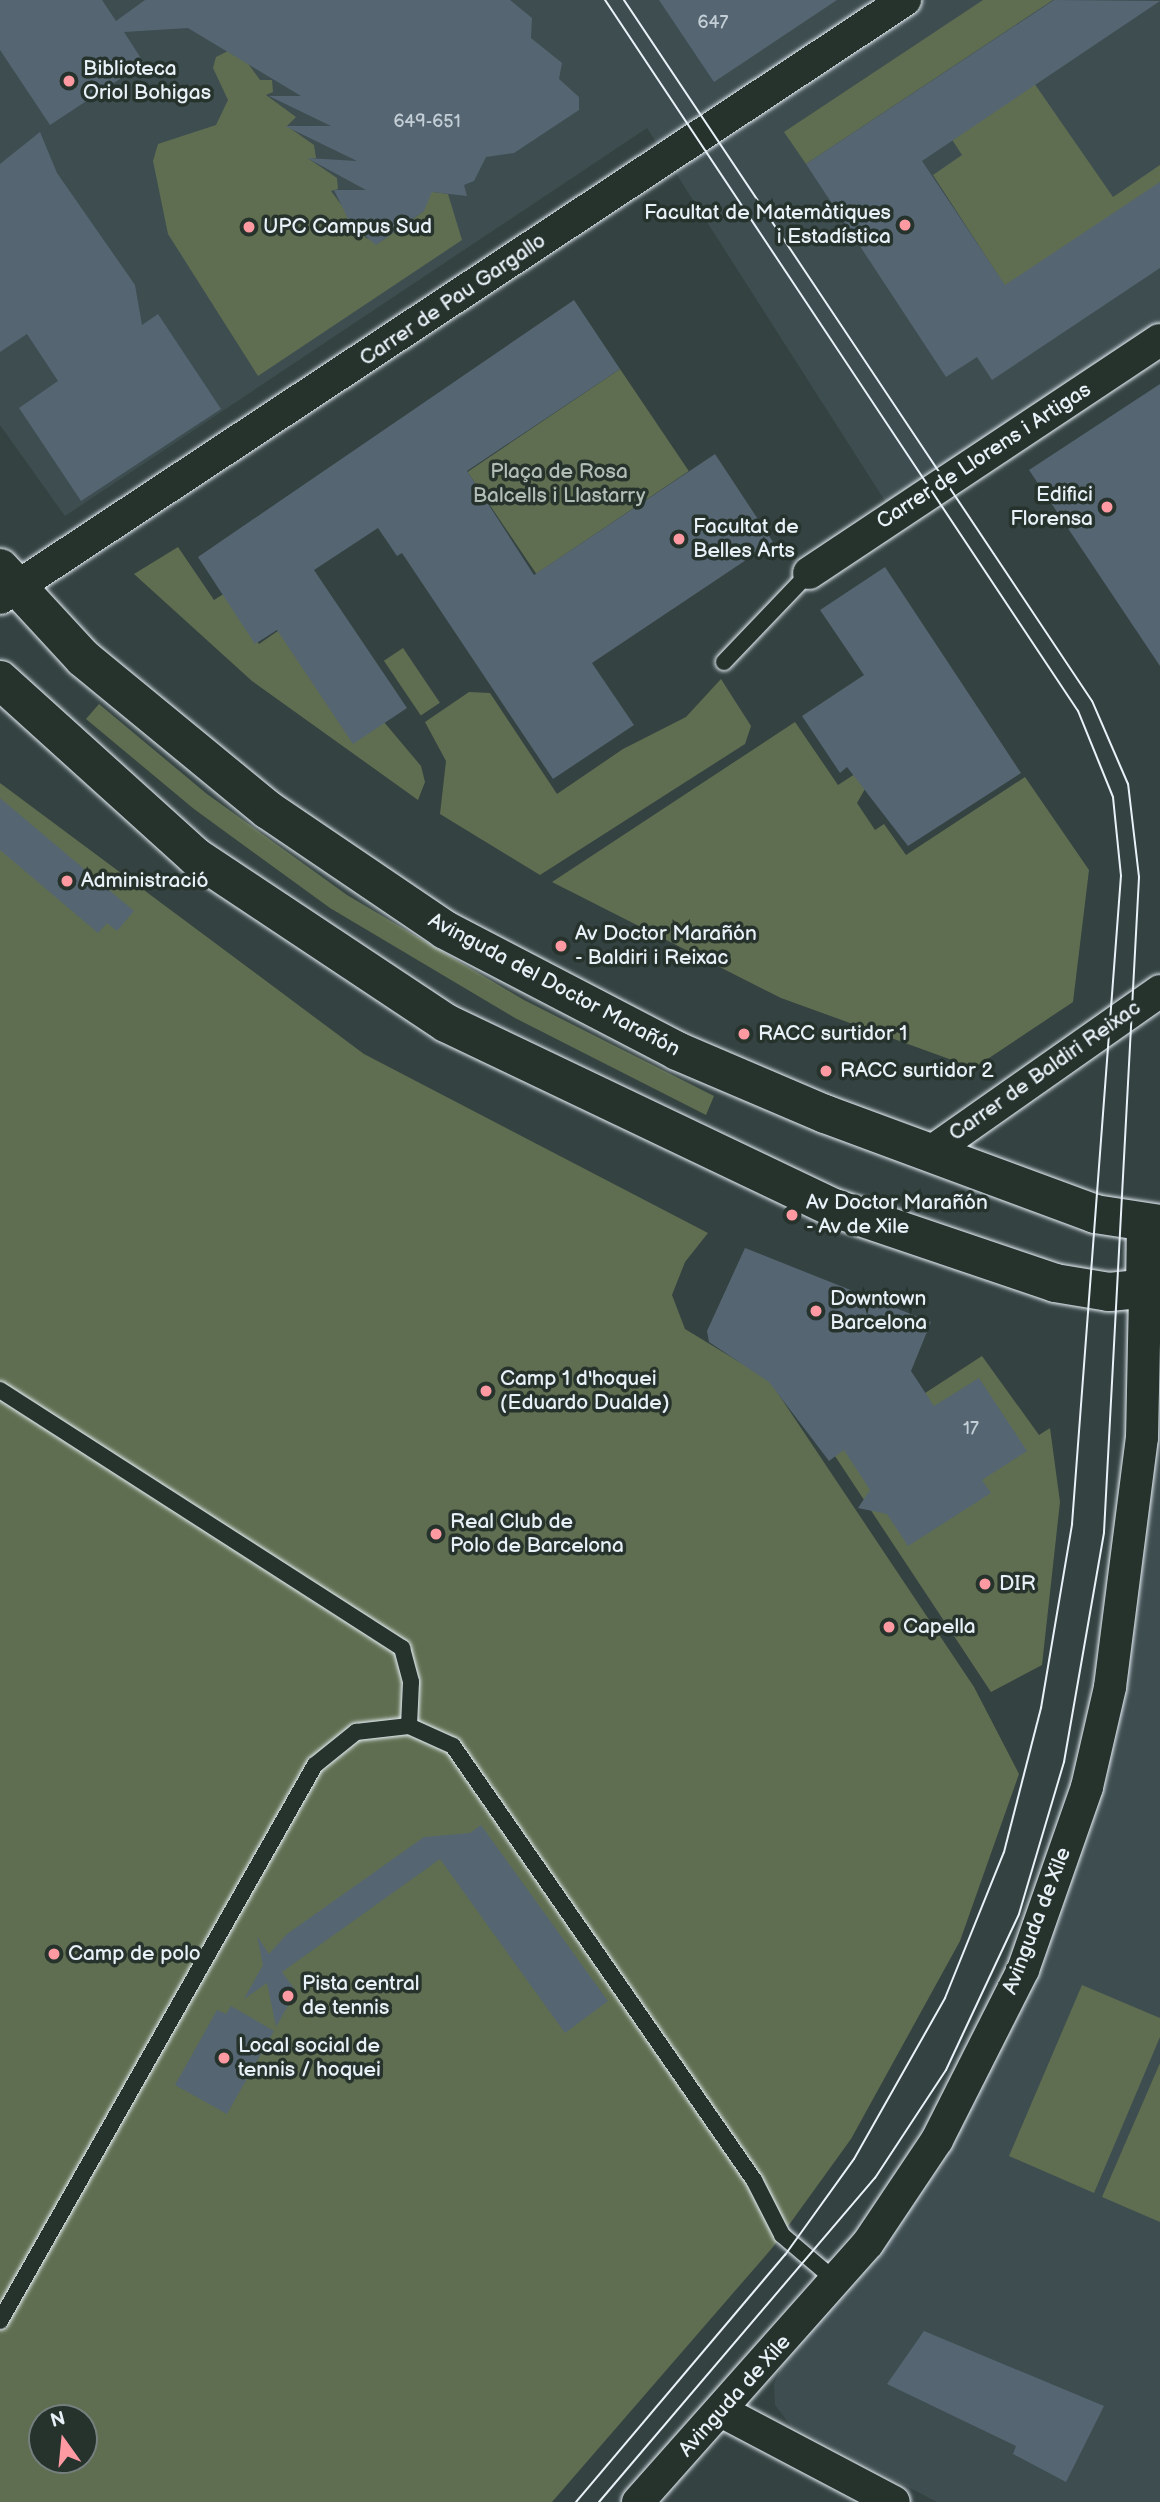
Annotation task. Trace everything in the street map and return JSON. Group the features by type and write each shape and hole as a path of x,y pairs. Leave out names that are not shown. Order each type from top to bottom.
{"street":[{"name":"Carrer de Pau Gargallo","path":"6,585 905,0"},
{"name":"Carrer de Llorens i Artigas","path":"809,573 1160,340"},
{"name":"Avinguda del Doctor Marañón","path":"6,585 83,658 268,810 445,930 677,1051 1096,1214 1153,1224"},
{"path":"0,680 195,857 446,1023 834,1208 1055,1283 1153,1289"},
{"name":"Carrer de Baldiri Reixac","path":"931,1152 1153,996"},
{"name":"Avinguda de Xile","path":"638,2502 723,2412 836,2281 937,2140 1023,1970 1087,1787 1110,1687 1142,1438 1153,1289 1153,1224"},
{"path":"723,2412 894,2502"}],"lane":[{"path":"724,662 809,573"},
{"path":"0,1390 402,1648 411,1682 409,1726"},
{"path":"0,2321 315,1765 356,1732 409,1726 453,1746 754,2180 782,2235 836,2281"}],"shaded area":[{"name":"UPC Campus Sud","path":"0,0 1160,0 1160,326 887,504 647,128 65,516 0,425"},
{"path":"1160,1372 1160,2502 937,2502 791,2426 775,2405 774,2384 783,2364 862,2270 1014,2022 1151,1458"}],"green space":[{"path":"983,0 1053,0 806,164 784,132"},
{"path":"236,47 260,80 272,80 273,92 266,95 296,117 287,126 314,145 316,158 309,159 337,178 338,189 331,191 366,238 380,242 424,211 425,191 448,194 462,240 258,376 168,234 153,161 158,144 216,125 228,100 213,68 216,57"},
{"path":"1034,83 1113,197 1160,165 1160,189 1009,292 933,175 962,155 951,138"},
{"name":"Plaça de Rosa Balcells i Llastarry","path":"620,369 689,471 536,574 467,472"},
{"path":"178,547 214,600 225,593 259,644 285,626 373,709 421,766 425,782 418,800 252,681 134,574"},
{"path":"403,648 440,703 421,716 384,661"},
{"path":"721,679 751,726 745,744 540,875 440,814 446,761 425,722 469,692 490,693 557,794 623,749 686,717"},
{"path":"99,704 207,794 347,895 524,1000 714,1096 706,1115 515,1018 330,908 194,809 86,719"},
{"path":"795,722 838,785 855,774 865,789 857,803 875,830 884,824 906,855 1025,777 1089,870 1073,1002 974,1068 781,998 552,882"},
{"name":"Real Club de Polo de Barcelona","path":"0,783 364,1054 708,1233 685,1262 672,1295 685,1329 769,1380 974,1687 1019,1774 960,1941 851,2139 773,2247 552,2502 0,2502"},
{"name":"DIR","path":"982,1356 1039,1435 1050,1428 1060,1502 1042,1665 991,1692 833,1453"},
{"path":"1082,1985 1160,2018 1160,2037 1094,2193 1009,2156"},
{"path":"1160,2063 1160,2222 1102,2197"}],"building":[{"path":"0,0 102,0 116,21 145,0 510,0 532,18 531,38 562,63 559,79 579,97 579,110 514,153 486,157 474,181 464,185 467,196 432,192 424,211 376,245 350,223 334,190 366,190 307,158 357,161 285,126 331,126 269,96 301,96 188,28 124,32 144,63 50,125 0,50"},
{"path":"659,0 837,0 714,82"},
{"name":"Facultat de Matemàtiques i Estadística","path":"1054,0 1160,1 922,161 1005,285 1160,182 1160,268 992,380 977,357 946,377 806,164"},
{"path":"40,132 57,173 135,285 142,325 158,314 221,409 81,501 19,408 58,381 27,334 0,352 0,164"},
{"name":"Facultat de Belles Arts","path":"574,300 620,369 467,471 534,575 715,454 773,542 592,663 634,725 553,779 402,553 397,556 378,528 314,570 407,708 353,744 277,630 255,644 198,557"},
{"name":"Edifici Florensa","path":"1160,384 1160,666 1029,470"},
{"path":"885,567 1021,773 908,846 847,767 840,773 802,716 864,675 820,610"},
{"name":"Administració","path":"0,798 134,911 117,931 107,923 98,933 0,850"},
{"path":"745,1248 931,1322 911,1371 934,1406 979,1378 1027,1451 982,1480 991,1493 908,1546 887,1514 858,1508 870,1490 844,1450 829,1461 769,1382 709,1342 707,1331"},
{"path":"481,1825 608,2001 565,2033 440,1859 282,1972 296,1991 276,2027 267,1983 244,1999 263,1965 257,1936 269,1954 287,1934 424,1837 470,1833"},
{"name":"Local social de tennis / hoquei","path":"231,2006 274,2031 227,2114 175,2085 217,2010 226,2014"},
{"path":"924,2331 1104,2406 1066,2482 1013,2454 1016,2446 887,2384"}],"tram line":[{"path":"576,2502 785,2255 854,2159 945,1998 1004,1852 1041,1708 1072,1524 1121,876 1113,797 1078,711 605,0"},
{"path":"599,2502 875,2178 946,2070 1019,1914 1064,1762 1104,1532 1139,877 1128,784 1092,701 624,0"}],"place":[{"name":"Biblioteca Oriol Bohigas","path":"69,81"},
{"name":"Facultat de Matemàtiques i Estadística","path":"905,225"},
{"name":"UPC Campus Sud","path":"249,227"},
{"name":"Edifici Florensa","path":"1107,507"},
{"name":"Facultat de Belles Arts","path":"679,539"},
{"name":"Administració","path":"67,881"},
{"name":"Av Doctor Marañón - Baldiri i Reixac","path":"561,946"},
{"name":"RACC surtidor 1","path":"744,1034"},
{"name":"RACC surtidor 2","path":"826,1071"},
{"name":"Av Doctor Marañón - Av de Xile","path":"792,1215"},
{"name":"Downtown Barcelona","path":"816,1311"},
{"name":"Camp 1 d'hoquei (Eduardo Dualde)","path":"486,1391"},
{"name":"Real Club de Polo de Barcelona","path":"436,1534"},
{"name":"DIR","path":"985,1584"},
{"name":"Capella","path":"889,1627"},
{"name":"Camp de polo","path":"54,1954"},
{"name":"Pista central de tennis","path":"288,1996"},
{"name":"Local social de tennis / hoquei","path":"224,2058"}]}
